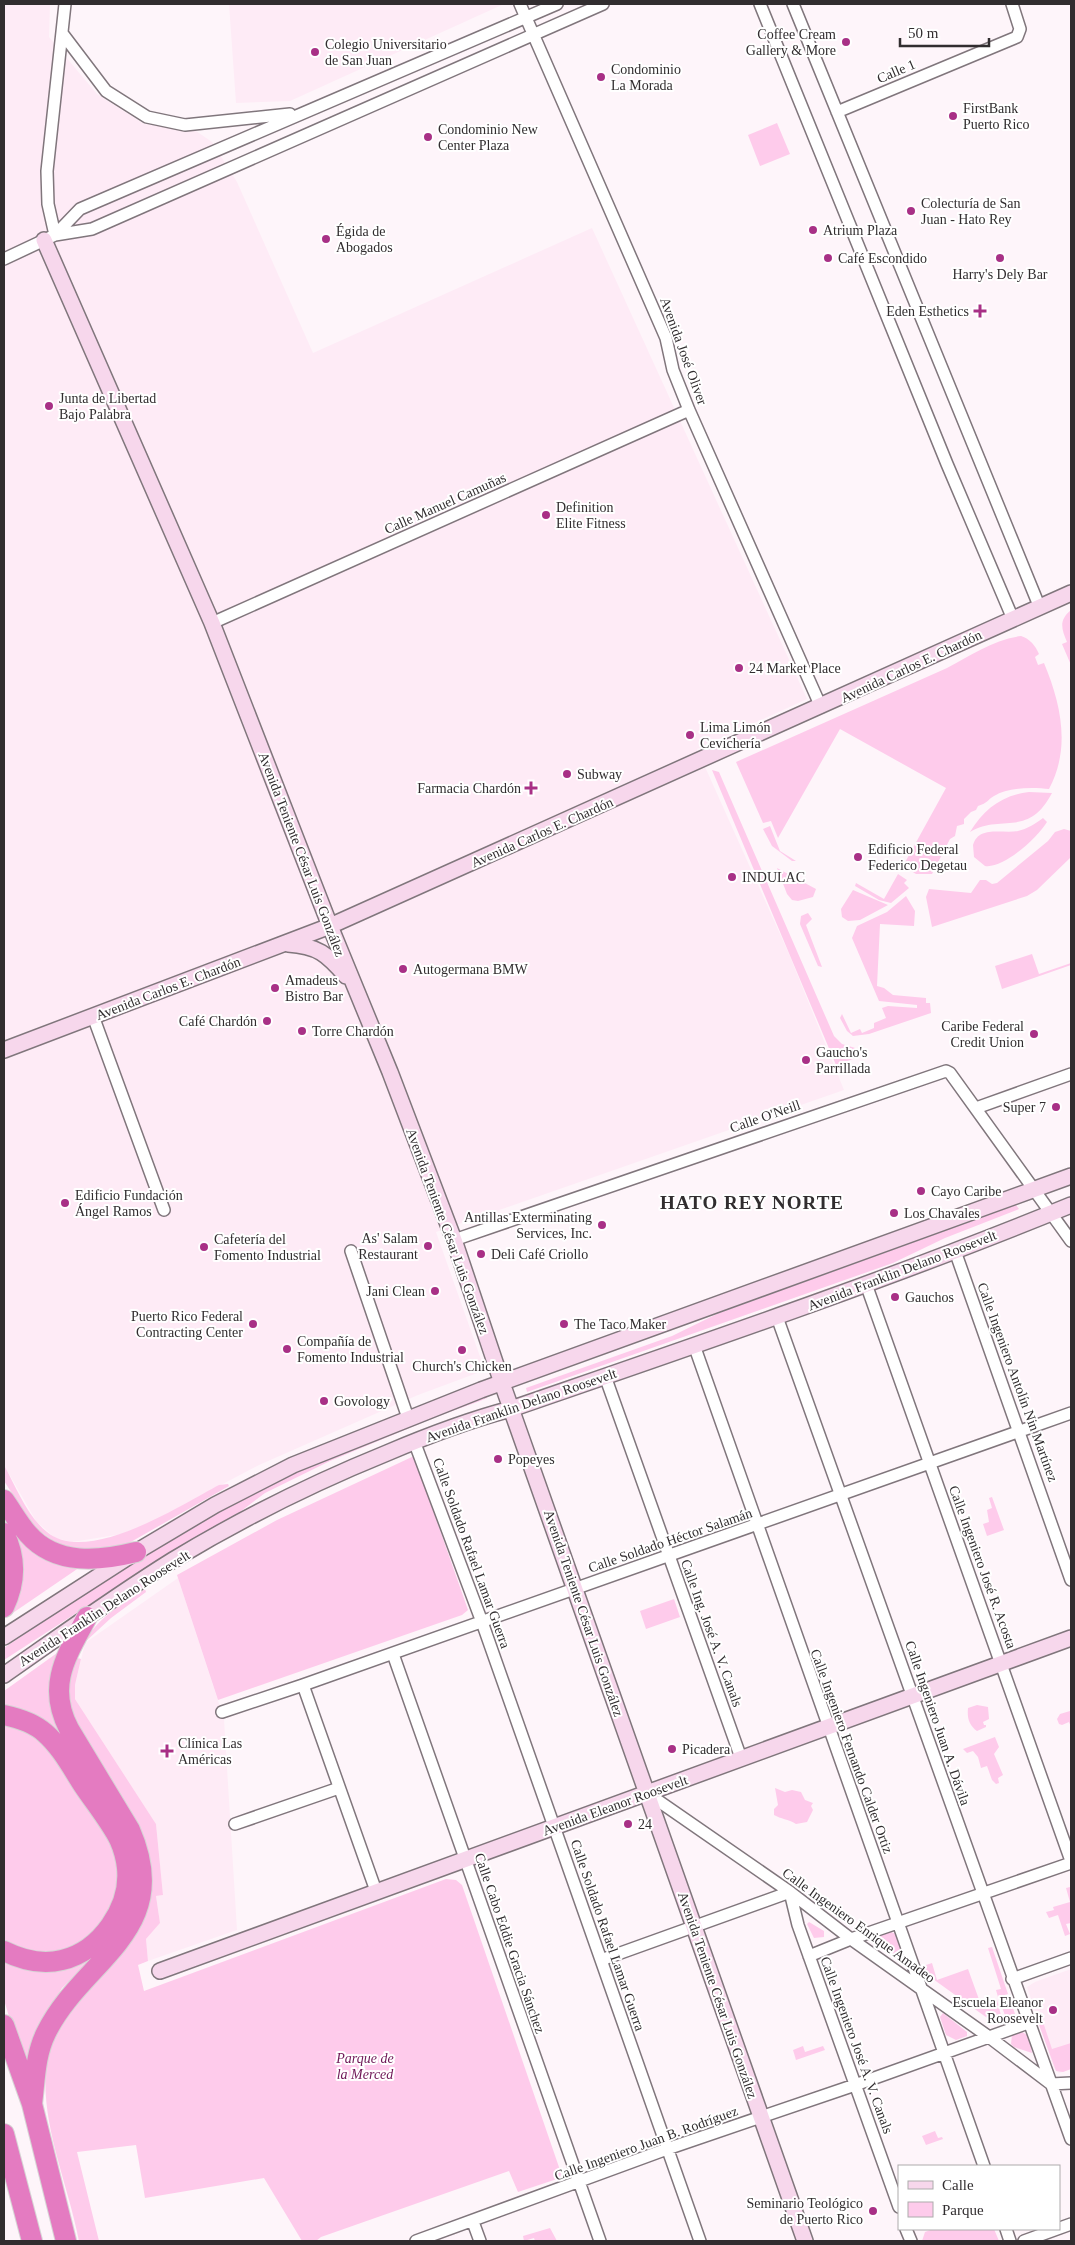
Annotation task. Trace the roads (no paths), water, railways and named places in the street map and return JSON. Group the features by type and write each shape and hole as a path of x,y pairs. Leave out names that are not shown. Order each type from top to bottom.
{"highway":[{"path":"4,1500 27,1534 39,1544 54,1552 86,1560 108,1559 136,1552"},
{"path":"4,1533 10,1551 14,1574 11,1592 4,1607"},
{"path":"32,2104 38,2055 46,2034 70,1997 121,1940 138,1905 141,1889 141,1868 133,1837 69,1729 62,1715 59,1703 58,1688 63,1662 87,1617"},
{"path":"4,1715 34,1726 45,1733 58,1747 118,1838 125,1857 127,1876 120,1908 107,1930 86,1949 64,1960 47,1962 27,1960 4,1951"},
{"path":"4,2025 32,2104 66,2241"},
{"path":"4,2134 32,2241"}],"street":[{"name":"Avenida Teniente César Luis González","path":"65,4 47,172 50,237 212,623 330,926 390,1072 454,1240 502,1383 805,2241"},
{"name":"Avenida José Oliver","path":"520,4 666,338 673,370 689,410 821,707"},
{"path":"50,237 80,209 557,4"},
{"path":"4,259 50,237 92,229 533,33 603,4"},
{"path":"760,4 1013,620"},
{"path":"793,4 954,402 1040,608"},
{"name":"Calle 1","path":"837,112 1017,37 1020,29 1012,4"},
{"path":"62,33 106,91 147,116 185,125 303,113"},
{"name":"Calle Manuel Camuñas","path":"212,623 689,410"},
{"name":"Avenida Carlos E. Chardón","path":"4,1050 330,926 821,707 1071,593"},
{"path":"284,943 309,946 324,954 335,964 357,991"},
{"path":"94,1016 164,1210"},
{"name":"Calle O'Neill","path":"454,1240 941,1071 946,1071 950,1073 976,1108 1071,1241"},
{"path":"976,1108 1071,1074"},
{"name":"Avenida Franklin Delano Roosevelt","path":"4,1637 136,1552 215,1505 293,1465 408,1418 502,1383 1071,1176"},
{"name":"Avenida Franklin Delano Roosevelt","path":"4,1675 175,1559 243,1521 357,1465 414,1441 489,1414 512,1409 777,1317 955,1251 1071,1205"},
{"path":"351,1251 408,1418"},
{"name":"Calle Ingeniero Antolín Nin Martínez","path":"955,1251 1071,1580"},
{"name":"Calle Ingeniero José R. Acosta","path":"866,1284 1071,1862"},
{"name":"Calle Ingeniero Juan A. Dávila","path":"777,1317 1012,1979 1071,2139"},
{"name":"Calle Ingeniero Fernando Calder Ortiz","path":"694,1345 827,1727 984,2165"},
{"name":"Calle Ing. José A. V. Canals","path":"606,1376 668,1556 741,1758"},
{"name":"Calle Soldado Héctor Salamán","path":"222,1712 303,1686 842,1496 1071,1413"},
{"name":"Calle Soldado Rafael Lamar Guerra","path":"414,1441 482,1622 700,2241"},
{"name":"Avenida Eleanor Roosevelt","path":"160,1971 1071,1638"},
{"name":"Calle Cabo Eddie Gracia Sánchez","path":"393,1654 600,2241"},
{"path":"303,1686 376,1891"},
{"path":"235,1824 339,1788"},
{"name":"Calle Ingeniero Enrique Amadeo","path":"647,1793 790,1892 851,1939 1052,2084"},
{"path":"810,1956 851,1939 1071,1862"},
{"path":"601,1960 790,1892"},
{"name":"Calle Ingeniero José A. V. Canals","path":"790,1892 798,1925 898,2204"},
{"path":"1012,1979 1071,1958"},
{"name":"Calle Ingeniero Juan B. Rodríguez","path":"416,2241 473,2222 668,2149 856,2085 1028,2023"},
{"path":"1052,2084 1071,2083"},
{"path":"473,2222 480,2241"},
{"path":"1024,2241 1054,2230"}],"place":[{"name":"Coffee Cream Gallery & More","path":"846,42"},
{"name":"Colegio Universitario de San Juan","path":"315,52"},
{"name":"Condominio La Morada","path":"601,77"},
{"name":"FirstBank Puerto Rico","path":"953,116"},
{"name":"Condominio New Center Plaza","path":"428,137"},
{"name":"Colecturía de San Juan - Hato Rey","path":"911,211"},
{"name":"Atrium Plaza","path":"813,230"},
{"name":"Égida de Abogados","path":"326,239"},
{"name":"Café Escondido","path":"828,258"},
{"name":"Harry's Dely Bar","path":"1000,258"},
{"name":"Eden Esthetics","path":"980,311"},
{"name":"Junta de Libertad Bajo Palabra","path":"49,406"},
{"name":"Definition Elite Fitness","path":"546,515"},
{"name":"24 Market Place","path":"739,668"},
{"name":"Lima Limón Cevichería","path":"690,735"},
{"name":"Subway","path":"567,774"},
{"name":"Farmacia Chardón","path":"531,788"},
{"name":"Edificio Federal Federico Degetau","path":"858,857"},
{"name":"INDULAC","path":"732,877"},
{"name":"Autogermana BMW","path":"403,969"},
{"name":"Amadeus Bistro Bar","path":"275,988"},
{"name":"Café Chardón","path":"267,1021"},
{"name":"Torre Chardón","path":"302,1031"},
{"name":"Caribe Federal Credit Union","path":"1034,1034"},
{"name":"Gaucho's Parrillada","path":"806,1060"},
{"name":"Super 7","path":"1056,1107"},
{"name":"Cayo Caribe","path":"921,1191"},
{"name":"Edificio Fundación Ángel Ramos","path":"65,1203"},
{"name":"Los Chavales","path":"894,1213"},
{"name":"Antillas Exterminating Services, Inc.","path":"602,1225"},
{"name":"As' Salam Restaurant","path":"428,1246"},
{"name":"Cafetería del Fomento Industrial","path":"204,1247"},
{"name":"Deli Café Criollo","path":"481,1254"},
{"name":"Jani Clean","path":"435,1291"},
{"name":"Gauchos","path":"895,1297"},
{"name":"Puerto Rico Federal Contracting Center","path":"253,1324"},
{"name":"The Taco Maker","path":"564,1324"},
{"name":"Compañía de Fomento Industrial","path":"287,1349"},
{"name":"Church's Chicken","path":"462,1350"},
{"name":"Govology","path":"324,1401"},
{"name":"Popeyes","path":"498,1459"},
{"name":"Picadera","path":"672,1749"},
{"name":"Clínica Las Américas","path":"167,1751"},
{"name":"24","path":"628,1824"},
{"name":"Escuela Eleanor Roosevelt","path":"1053,2010"},
{"name":"Seminario Teológico de Puerto Rico","path":"873,2211"}],"district":[{"name":"HATO REY NORTE","path":"752,1202"}],"park label":[{"name":"Parque de la Merced","path":"365,2066"}]}
